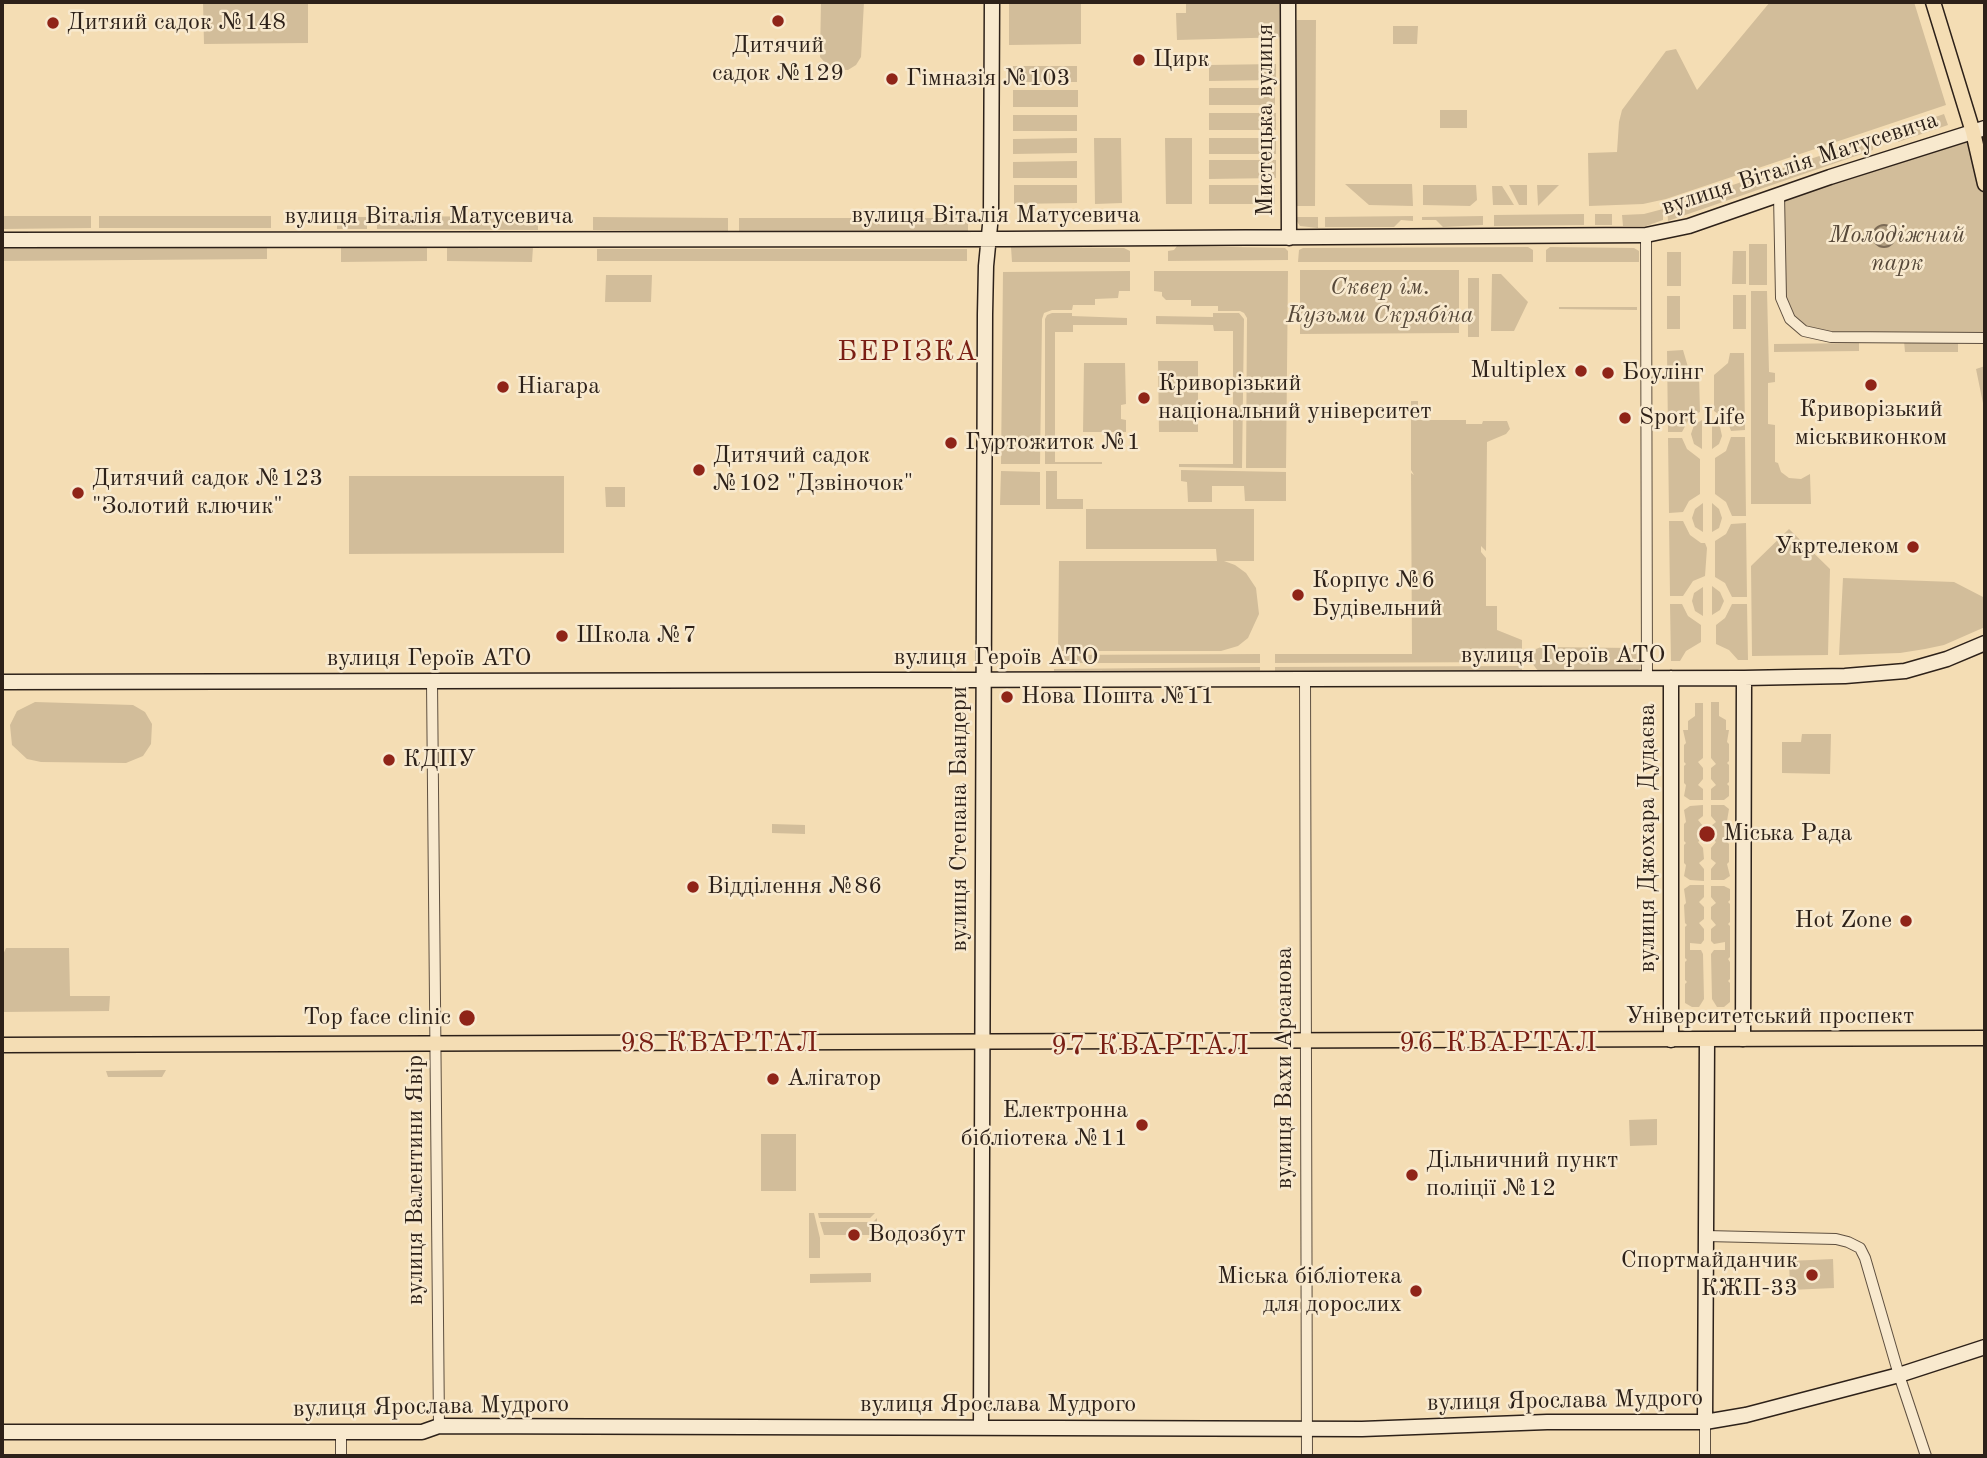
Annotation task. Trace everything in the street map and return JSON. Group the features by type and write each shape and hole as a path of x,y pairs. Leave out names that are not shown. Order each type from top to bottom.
{"main road":[{"path":"1933,2 1979,130 1985,184"},
{"name":"Університетський проспект","path":"2,1045 1985,1038"}],"street":[{"name":"вулиця Степана Бандери","path":"981,1427 985,314 991,215 992,2"},
{"name":"Мистецька вулиця","path":"1288,2 1289,238"},
{"name":"вулиця Віталія Матусевича","path":"2,240 1646,235 1674,231 1979,130"},
{"path":"1779,195 1781,298 1785,312 1804,331 1830,337 1985,338"},
{"path":"1646,235 1647,678"},
{"name":"вулиця Героїв АТО","path":"2,682 1744,678 1905,671 1948,659 1985,643"},
{"name":"вулиця Джохара Дудаєва","path":"1671,678 1671,1040"},
{"path":"1743,1040 1744,678"},
{"name":"вулиця Вахи Арсанова","path":"1305,680 1307,1456"},
{"name":"вулиця Валентини Явір","path":"432,682 439,1426"},
{"path":"1705,1456 1707,1040"},
{"path":"1706,1236 1836,1239 1860,1248 1926,1456"},
{"name":"вулиця Ярослава Мудрого","path":"2,1432 422,1432 439,1426 1362,1429 1546,1422 1705,1422 1746,1415 1899,1375 1985,1347"},
{"path":"341,1432 341,1456"}],"green space":[{"path":"203,2 308,2 308,43 204,44"},
{"path":"821,2 864,2 861,57 856,65 848,70 831,69 820,57"},
{"path":"1009,2 1081,2 1081,44 1009,45"},
{"path":"1186,2 1288,2 1288,37 1177,40 1176,13 1186,13"},
{"path":"1770,2 1914,2 1946,105 1666,199 1643,204 1589,206 1588,153 1617,152 1622,110 1666,51 1676,49 1697,90"},
{"path":"1297,20 1316,20 1315,206 1294,206"},
{"path":"1393,26 1418,26 1417,44 1393,44"},
{"path":"1276,64 1276,80 1209,81 1209,65"},
{"path":"1013,66 1077,66 1077,82 1013,82"},
{"path":"1209,88 1275,88 1275,105 1209,105"},
{"path":"1013,90 1078,90 1078,107 1013,107"},
{"path":"1440,110 1467,110 1467,128 1440,128"},
{"path":"1209,113 1276,113 1276,130 1209,130"},
{"path":"1944,114 1948,125 1898,142 1898,130"},
{"path":"1013,115 1077,115 1077,131 1013,131"},
{"name":"Молодіжний парк","path":"1973,132 1985,184 1985,338 1865,338 1804,331 1785,312 1779,195"},
{"path":"1077,138 1077,153 1013,154 1013,139"},
{"path":"1094,138 1121,138 1122,203 1095,204"},
{"path":"1165,138 1192,138 1192,204 1166,204"},
{"path":"1209,138 1276,138 1276,154 1209,154"},
{"path":"1873,138 1873,150 1668,221 1667,207"},
{"path":"1209,160 1276,160 1276,178 1209,179"},
{"path":"1077,161 1077,178 1013,178 1013,162"},
{"path":"1345,184 1412,184 1413,206 1369,205"},
{"path":"1014,185 1077,185 1077,203 1014,204"},
{"path":"1209,185 1275,185 1275,204 1209,204"},
{"path":"1423,185 1476,185 1477,200 1470,206 1423,205"},
{"path":"1509,185 1527,185 1527,205 1519,205"},
{"path":"1537,185 1559,185 1538,206"},
{"path":"1492,186 1502,186 1514,205 1493,205"},
{"path":"1663,209 1663,220 1646,226 1623,226 1622,215 1644,214"},
{"path":"1584,214 1584,225 1494,226 1494,215"},
{"path":"1595,214 1612,214 1612,225 1595,225"},
{"path":"2,216 91,216 91,228 2,229"},
{"path":"99,216 271,216 271,228 99,228"},
{"path":"377,216 538,217 538,230 377,229"},
{"path":"1413,216 1413,221 1401,220 1394,227 1325,227 1325,217"},
{"path":"1483,216 1483,225 1443,227 1436,220 1422,220 1422,217"},
{"path":"337,217 367,217 367,229 337,229"},
{"path":"593,217 728,218 728,231 593,230"},
{"path":"1294,217 1318,217 1318,228 1300,226"},
{"path":"739,218 968,218 968,231 739,231"},
{"path":"1749,244 1767,244 1767,285 1749,285"},
{"path":"267,246 267,259 2,261 2,248"},
{"path":"1177,246 1285,248 1288,251 1288,260 1168,261 1168,251"},
{"path":"341,247 427,247 427,261 341,262"},
{"path":"447,247 533,247 532,262 447,261"},
{"path":"1011,247 1124,248 1130,251 1130,262 1012,262"},
{"path":"1528,247 1533,250 1533,262 1298,262 1299,250 1303,248"},
{"path":"1550,247 1634,248 1639,251 1639,262 1546,262 1546,250"},
{"path":"597,249 967,249 967,261 597,261"},
{"path":"1733,251 1746,251 1746,284 1732,284"},
{"path":"1667,252 1681,252 1681,286 1667,286"},
{"name":"Сквер ім. Кузьми Скрябіна","path":"1300,270 1459,270 1459,333 1300,334"},
{"path":"1130,271 1130,291 1119,291 1118,298 1095,299 1095,305 1073,305 1072,310 1052,310 1044,313 1040,464 1001,464 1003,272"},
{"path":"1154,271 1288,271 1286,468 1246,468 1247,318 1244,313 1218,311 1218,306 1191,306 1191,300 1166,300 1162,292 1154,291"},
{"path":"1492,274 1501,274 1528,302 1514,331 1491,331"},
{"path":"606,275 652,275 651,302 605,302"},
{"path":"1468,278 1479,278 1479,337 1468,337"},
{"path":"1751,291 1767,291 1769,372 1775,373 1775,382 1768,383 1768,424 1775,425 1775,462 1789,478 1801,479 1810,474 1811,504 1751,504"},
{"path":"1733,295 1746,295 1746,329 1733,329"},
{"path":"1667,296 1680,296 1680,329 1667,329"},
{"path":"1637,307 1637,310 1559,309"},
{"path":"1052,313 1127,318 1127,325 1073,325 1073,332 1055,332 1055,462 1102,464 1045,464 1045,319"},
{"path":"1213,313 1239,313 1244,319 1242,468 1179,467 1179,464 1233,464 1233,331 1214,331 1213,325 1156,324 1156,316 1213,317"},
{"path":"1904,341 1958,341 1958,352 1905,352"},
{"path":"1859,343 1859,351 1774,352 1774,344"},
{"path":"1683,350 1688,367 1699,375 1700,412 1690,417 1682,432 1668,432 1667,351"},
{"path":"1730,353 1744,353 1745,430 1731,431 1727,420 1714,411 1714,375 1728,363"},
{"path":"1158,361 1198,361 1198,432 1159,432"},
{"path":"1084,363 1125,363 1126,404 1121,405 1121,419 1126,420 1126,432 1083,432"},
{"path":"1985,366 1985,413 1976,369"},
{"path":"1411,401 1418,401 1418,420 1466,420 1466,424 1507,421 1510,429 1506,434 1487,442 1486,551 1481,546 1481,552 1486,558 1486,606 1497,606 1497,630 1522,640 1522,662 1275,663 1275,654 1412,654 1411,473 1414,475 1411,470"},
{"path":"1702,420 1702,449 1694,444 1691,434 1694,425"},
{"path":"1712,420 1720,427 1722,436 1719,444 1712,449"},
{"path":"1731,437 1745,437 1746,516 1732,516 1726,502 1715,494 1715,458 1726,451"},
{"path":"1668,438 1682,438 1687,449 1700,459 1700,494 1689,501 1683,512 1669,513"},
{"path":"1181,470 1286,472 1286,501 1245,501 1244,486 1212,486 1212,502 1188,502 1187,482 1181,481"},
{"path":"1001,471 1040,472 1040,505 1000,505"},
{"path":"1046,471 1057,471 1057,499 1083,499 1083,509 1046,509"},
{"path":"349,476 564,476 564,553 349,554"},
{"path":"605,487 625,487 625,507 606,507"},
{"path":"1703,503 1703,532 1695,527 1692,518 1695,509"},
{"path":"1712,503 1719,509 1722,518 1719,528 1712,532"},
{"path":"1086,509 1254,509 1254,561 1224,561 1246,573 1256,588 1259,614 1248,638 1238,646 1221,651 1058,651 1059,561 1217,561 1216,549 1086,549"},
{"path":"1669,521 1683,521 1690,535 1705,543 1707,548 1705,576 1693,581 1683,596 1670,596"},
{"path":"1746,523 1747,597 1732,597 1725,583 1715,577 1715,541 1726,534 1731,524"},
{"path":"1789,529 1830,569 1828,655 1752,656 1751,566"},
{"path":"1843,578 1954,582 1985,598 1985,627 1944,645 1925,649 1900,653 1839,655"},
{"path":"1712,586 1720,592 1724,601 1720,610 1712,615"},
{"path":"1703,587 1703,616 1695,611 1692,601 1694,593"},
{"path":"1670,604 1682,604 1688,616 1701,625 1701,642 1686,651 1680,661 1671,661"},
{"path":"1732,604 1747,604 1748,660 1738,660 1729,650 1716,644 1716,625 1725,618"},
{"path":"1633,648 1642,654 1643,659 1640,669 1630,673 1538,671 1531,658 1536,649"},
{"path":"1260,654 1260,663 1055,663 1055,655"},
{"path":"1522,666 1522,671 1275,672 1275,667"},
{"path":"1260,667 1260,673 1054,674 1054,669"},
{"path":"35,702 133,705 145,712 152,724 151,744 143,756 126,763 41,762 27,759 12,745 10,725 17,711"},
{"path":"1711,702 1719,702 1719,716 1726,720 1726,730 1729,730 1729,796 1724,800 1711,800 1711,789 1716,785 1711,779 1711,768 1716,764 1711,758"},
{"path":"1695,703 1703,703 1703,758 1698,762 1703,768 1703,779 1698,785 1703,789 1703,800 1690,800 1684,796 1686,743 1683,730 1688,730 1688,721 1695,716"},
{"path":"1802,734 1831,734 1830,774 1782,773 1782,742 1801,742"},
{"path":"1703,805 1703,816 1698,820 1703,826 1703,838 1698,842 1703,848 1704,859 1699,863 1704,869 1704,881 1690,880 1684,876 1684,810 1690,806"},
{"path":"1711,805 1724,805 1729,809 1727,864 1730,876 1724,880 1711,880 1711,869 1716,863 1711,859 1711,848 1716,842 1711,838 1711,826 1716,822 1711,816"},
{"path":"772,824 805,825 805,834 772,833"},
{"path":"1690,885 1704,885 1704,897 1699,902 1704,907 1704,919 1699,923 1704,929 1704,940 1701,944 1690,943 1690,950 1701,950 1703,954 1704,999 1699,1007 1685,1003 1687,925 1684,889"},
{"path":"1711,886 1730,889 1730,1002 1724,1007 1717,1007 1712,999 1711,954 1714,950 1725,950 1725,942 1714,944 1711,941 1711,929 1716,925 1711,919 1711,907 1716,903 1711,897"},
{"path":"6,948 69,948 70,996 110,996 109,1011 2,1012 2,957"},
{"path":"166,1070 162,1077 108,1077 106,1071"},
{"path":"1657,1119 1657,1145 1630,1146 1629,1120"},
{"path":"761,1134 796,1134 796,1191 761,1191"},
{"path":"809,1213 814,1213 820,1238 820,1258 809,1258"},
{"path":"818,1213 875,1213 870,1218 819,1218"},
{"path":"877,1218 877,1232 874,1232 874,1235 824,1235 820,1222 873,1222"},
{"name":"Спортмайданчик КЖП-33","path":"1833,1259 1834,1288 1790,1290 1789,1261"},
{"path":"871,1273 871,1282 810,1283 810,1274"}],"shaded area":[{"path":"1884,225 1892,228 1895,236 1892,244 1884,247 1876,244 1873,236 1876,228"}],"place":[{"name":"Дитячий садок №129","path":"778,21"},
{"name":"Дитяий садок №148","path":"53,23"},
{"name":"Цирк","path":"1139,60"},
{"name":"Гімназія №103","path":"892,79"},
{"name":"Multiplex","path":"1581,371"},
{"name":"Боулінг","path":"1608,373"},
{"name":"Криворізький міськвиконком","path":"1871,385"},
{"name":"Ніагара","path":"503,387"},
{"name":"Криворізький національний університет","path":"1144,398"},
{"name":"Sport Life","path":"1625,418"},
{"name":"Гуртожиток №1","path":"951,443"},
{"name":"Дитячий садок №102 \"Дзвіночок\"","path":"699,470"},
{"name":"Дитячий садок №123 \"Золотий ключик\"","path":"78,493"},
{"name":"Укртелеком","path":"1913,547"},
{"name":"Корпус №6 Будівельний","path":"1298,595"},
{"name":"Школа №7","path":"562,636"},
{"name":"Нова Пошта №11","path":"1007,697"},
{"name":"КДПУ","path":"389,760"},
{"name":"Міська Рада","path":"1707,834"},
{"name":"Відділення №86","path":"693,887"},
{"name":"Hot Zone","path":"1906,921"},
{"name":"Top face clinic","path":"467,1018"},
{"name":"Алігатор","path":"773,1079"},
{"name":"Електронна бібліотека №11","path":"1142,1125"},
{"name":"Дільничний пункт поліції №12","path":"1412,1175"},
{"name":"Водозбут","path":"854,1235"},
{"name":"Спортмайданчик КЖП-33","path":"1812,1275"},
{"name":"Міська бібліотека для дорослих","path":"1416,1291"}],"district":[{"name":"БЕРІЗКА","path":"908,353"},
{"name":"98 КВАРТАЛ","path":"720,1044"},
{"name":"96 КВАРТАЛ","path":"1499,1044"},
{"name":"97 КВАРТАЛ","path":"1151,1047"}]}
